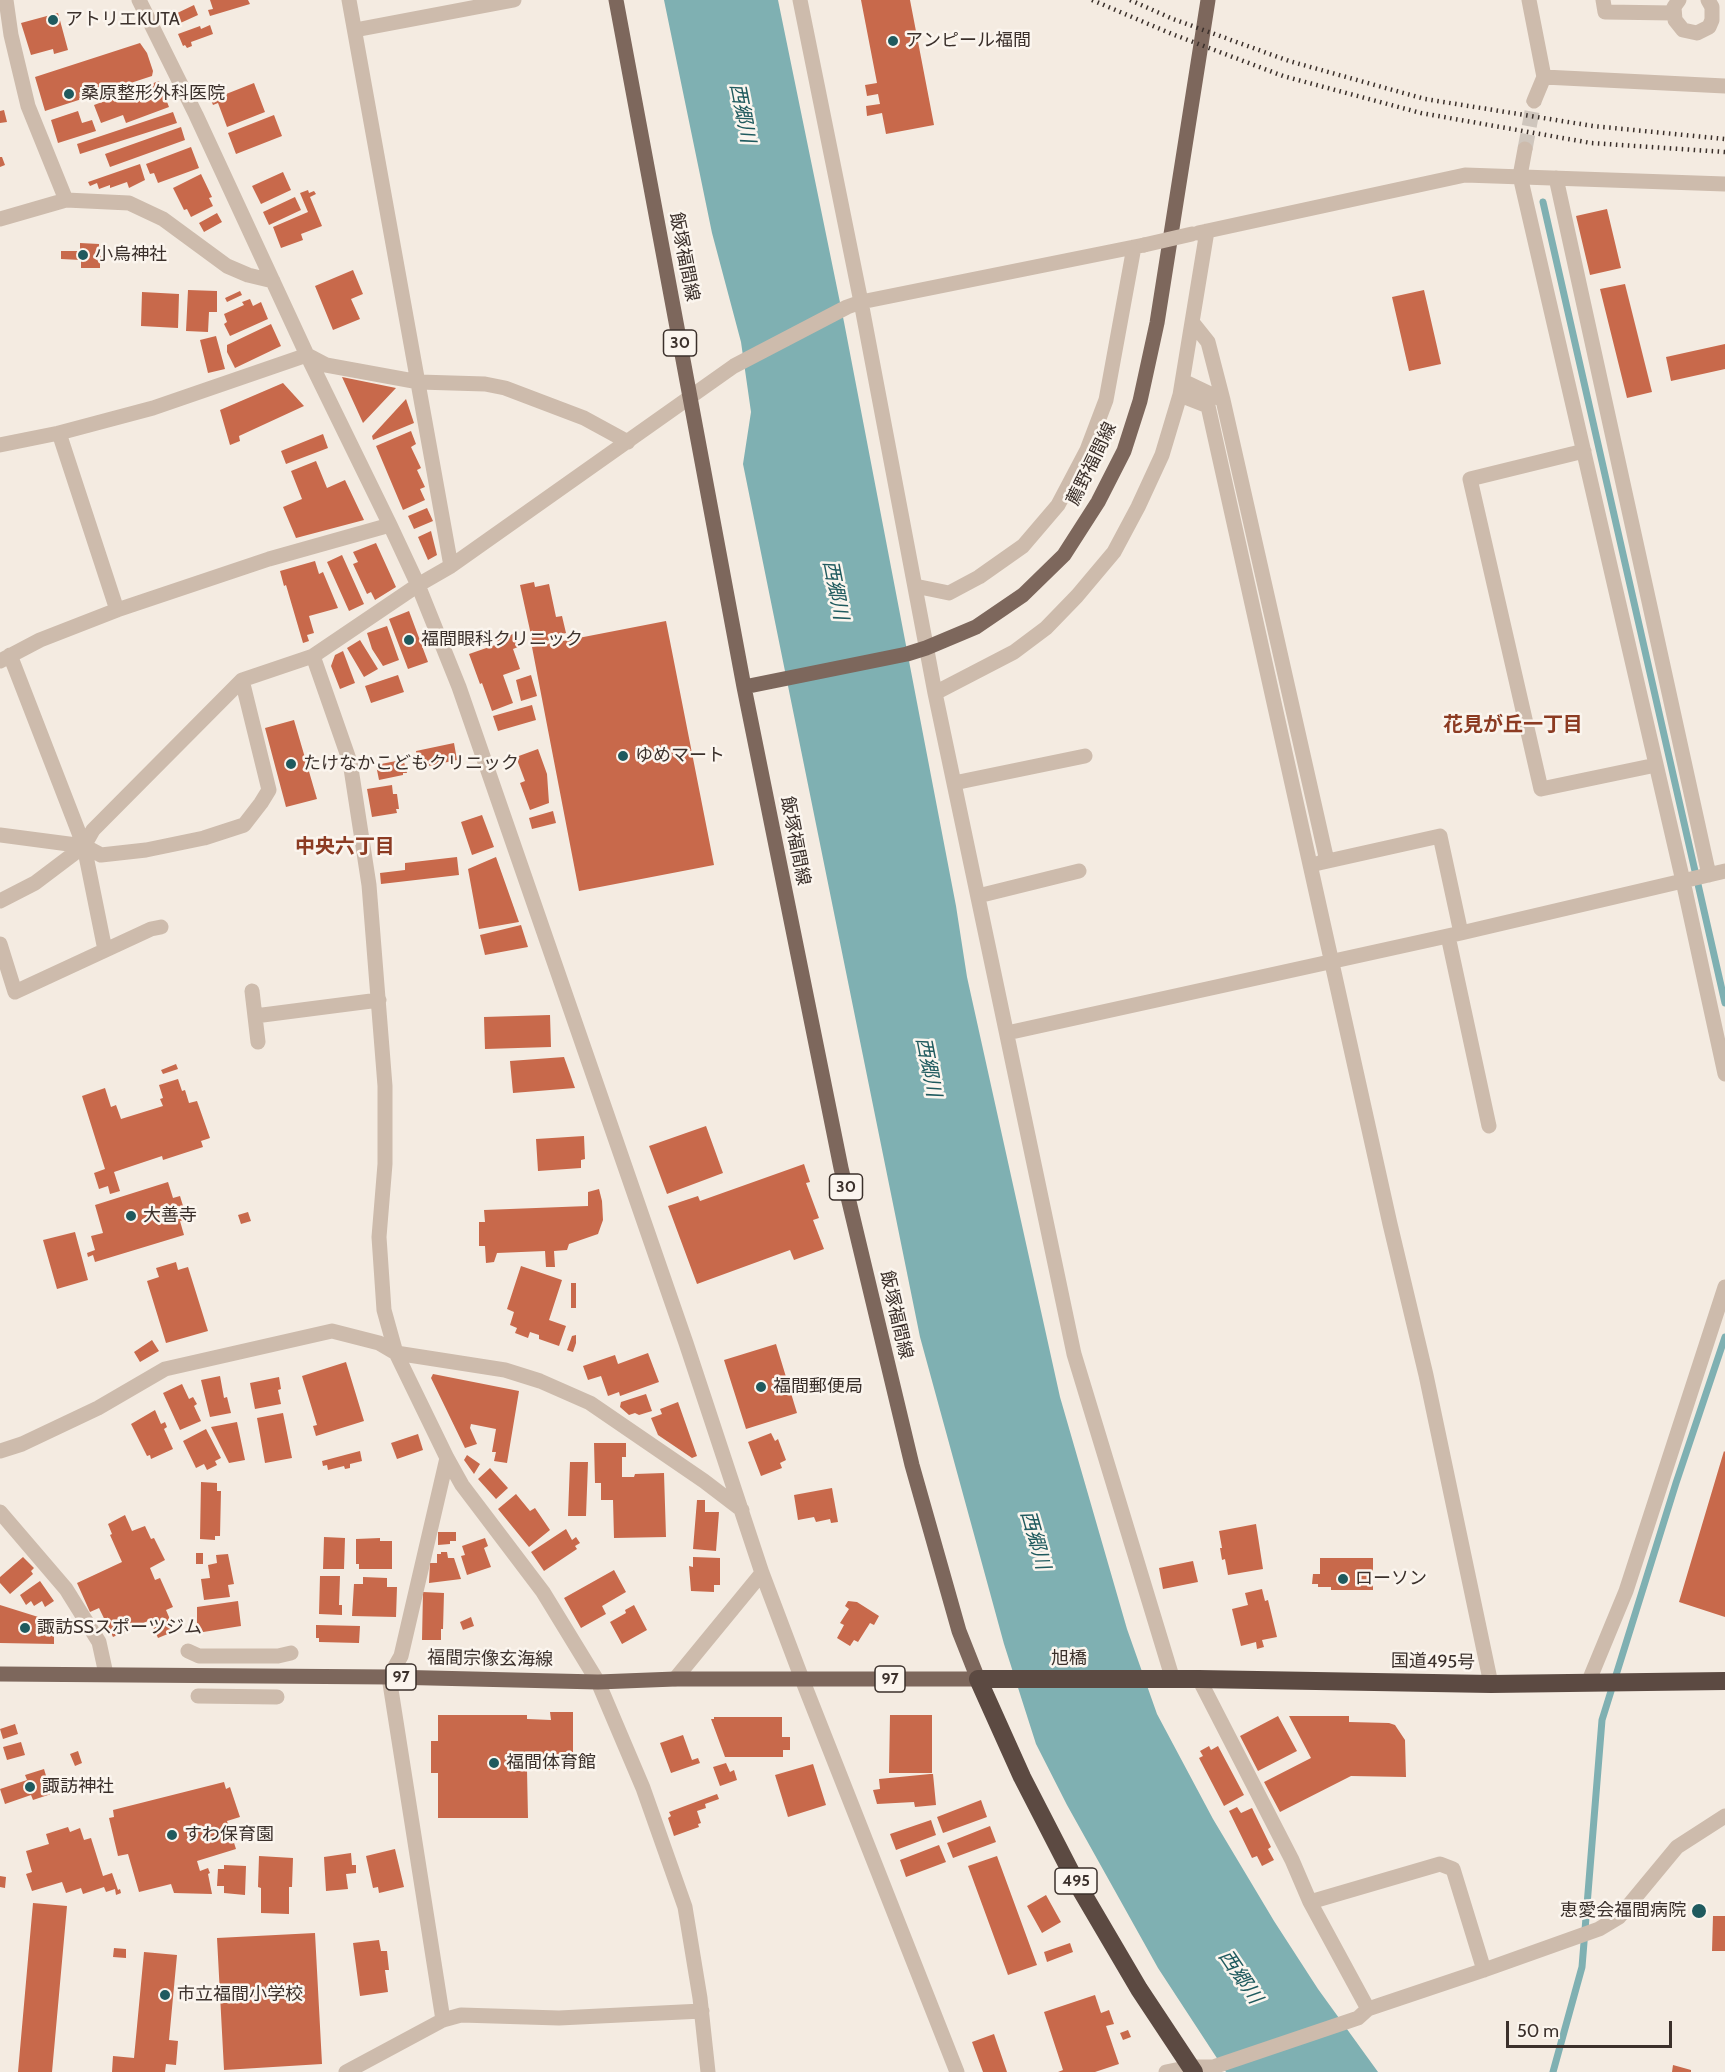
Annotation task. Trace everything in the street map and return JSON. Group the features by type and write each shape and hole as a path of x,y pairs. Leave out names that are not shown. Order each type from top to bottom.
{"highway":[{"name":"旭橋","path":"978,1679 1141,1680"},
{"name":"495","path":"978,1679 1022,1777 1075,1880 1139,1989 1192,2069"},
{"name":"国道495号","path":"1141,1680 1491,1684 1725,1681"}],"main road":[{"name":"飯塚福間線","path":"616,0 744,687 841,1168 912,1465 959,1631 978,1679"},
{"name":"薦野福間線","path":"744,687 927,648 976,627 1023,595 1064,555 1098,502 1124,451 1140,401 1157,323 1208,0"},
{"name":"福間宗像玄海線","path":"0,1674 389,1677 598,1682 675,1679 978,1679"}],"street":[{"path":"6,0 11,35 28,106 66,200"},
{"path":"140,0 418,585 467,710 762,1573 957,2072"},
{"path":"349,0 451,566"},
{"path":"355,30 514,0"},
{"path":"800,0 854,305 915,586 935,693 1074,1354 1173,1680"},
{"path":"1529,0 1544,77 1534,101"},
{"path":"1603,0 1605,12 1676,6 1675,20 1683,30 1697,33 1709,27 1716,10"},
{"path":"1544,77 1725,86"},
{"path":"1525,149 1520,176 1683,881 1725,1074"},
{"path":"0,901 35,883 84,846 93,830 242,680 313,656 418,585 451,566 734,366 854,305 1465,175 1725,184"},
{"path":"1556,178 1709,875"},
{"path":"0,219 66,200 129,203 163,219 227,266 248,275 273,281"},
{"path":"935,693 1014,652 1046,628 1114,552 1162,454 1182,388 1208,231"},
{"path":"915,586 949,593 979,577 1023,546 1058,505 1087,450 1106,400 1139,246"},
{"path":"1192,322 1208,342 1223,400 1327,861"},
{"path":"0,446 153,408 307,355 326,365 418,382 485,384 505,388 584,418 628,442"},
{"path":"1182,388 1223,400"},
{"path":"1182,388 1208,406 1390,1224 1426,1375 1491,1684"},
{"path":"59,433 117,610"},
{"path":"1584,451 1470,479 1541,789 1656,765"},
{"path":"105,951 84,846 5,658 40,640 117,610 269,559 390,525"},
{"path":"313,656 350,762 369,885 385,1086 385,1153 379,1237 384,1310 396,1353 462,1485 543,1592 598,1682 643,1788 685,1907 702,2011 708,2072"},
{"path":"0,835 84,846 102,855 146,850 204,838 244,825 269,790 242,680"},
{"path":"954,783 1085,756"},
{"path":"1311,865 1440,836 1454,935 1489,1126"},
{"path":"1006,1033 1454,935 1725,871"},
{"path":"978,896 1079,872"},
{"path":"0,944 15,992 151,929 161,927"},
{"path":"252,991 258,1042"},
{"path":"255,1016 379,1000"},
{"path":"1588,1683 1626,1591 1725,1287"},
{"path":"0,1451 22,1444 98,1407 165,1369 332,1331 379,1343 396,1353 505,1370 540,1381 590,1403 704,1481 742,1510"},
{"path":"443,2020 389,1677 401,1656 447,1458"},
{"path":"0,1512 66,1589 99,1642 106,1674"},
{"path":"675,1679 762,1573"},
{"path":"188,1651 199,1656 278,1656 291,1653"},
{"path":"239,1656 239,1697"},
{"path":"1199,1679 1292,1860 1363,2013"},
{"path":"198,1696 277,1697"},
{"path":"1166,2072 1213,2067 1599,1929 1619,1917 1677,1847 1725,1816"},
{"path":"1311,1902 1440,1864 1453,1869 1484,1970"},
{"path":"346,2072 443,2020 461,2014 559,2018 702,2011"}],"water":[{"name":"西郷川","path":"664,0 778,0 844,322 956,906 967,977 1060,1397 1127,1629 1157,1714 1213,1819 1318,1989 1378,2072 1226,2072 1158,1968 1067,1805 1036,1744 1004,1644 920,1337 743,464 751,412 741,342 712,233"}],"building":[{"path":"210,0 248,0 250,4 210,16 208,10 213,9"},
{"name":"アンピール福間","path":"861,0 910,0 934,125 886,134 882,113 867,116 866,106 880,104 878,94 867,96 865,85 877,83"},
{"path":"194,5 198,15 176,25 171,16"},
{"path":"58,13 68,50 54,54 53,49 31,55 21,23"},
{"path":"210,25 213,34 191,42 192,46 187,48 183,46 178,34"},
{"name":"桑原整形外科医院","path":"140,43 147,53 153,71 152,76 45,111 35,77"},
{"path":"159,81 169,107 126,123 123,115 101,123 94,105"},
{"path":"254,83 265,112 227,127 218,103 213,105 211,100"},
{"path":"4,110 7,122 0,123 0,111"},
{"path":"78,111 82,123 92,120 96,131 58,143 51,120"},
{"path":"173,112 177,123 80,154 77,144"},
{"path":"274,115 282,136 236,154 228,133"},
{"path":"181,127 185,140 110,167 105,154"},
{"path":"191,147 199,168 158,183 154,173 150,174 146,164"},
{"path":"0,157 5,165 0,167"},
{"path":"140,164 145,180 129,188 127,182 99,189 97,183 90,186 88,182"},
{"path":"283,172 291,190 261,204 252,186"},
{"path":"201,174 212,197 209,198 213,206 191,217 187,209 184,210 173,188"},
{"path":"308,190 309,193 314,191 316,194 310,197 322,226 301,234 303,240 281,248 273,227 308,212 300,193"},
{"path":"295,197 301,210 269,225 263,212"},
{"path":"1607,209 1621,268 1590,275 1576,216"},
{"path":"217,213 222,222 204,232 199,223"},
{"name":"小烏神社","path":"80,243 99,244 99,248 105,249 105,261 100,261 100,268 81,268 81,260 61,259 61,251 80,251"},
{"path":"353,270 363,294 351,299 360,319 333,330 315,286"},
{"path":"1625,284 1652,392 1627,398 1600,289"},
{"path":"188,290 217,291 217,312 209,312 208,332 186,331"},
{"path":"1424,290 1441,364 1409,371 1392,297"},
{"path":"240,291 242,295 227,302 225,298"},
{"path":"142,292 179,294 178,328 141,326"},
{"path":"250,299 253,306 261,302 268,319 230,336 224,324 227,322 224,314 244,305 242,302"},
{"path":"271,324 281,346 235,368 227,352 227,345"},
{"path":"216,336 225,369 208,373 200,340"},
{"path":"1725,344 1725,369 1671,381 1666,357"},
{"path":"342,377 396,388 363,423"},
{"path":"283,383 304,406 239,436 240,441 230,445 220,410"},
{"path":"406,399 414,423 373,440 372,436"},
{"path":"411,431 416,444 411,447 421,468 417,470 425,487 420,489 425,500 403,510 376,446"},
{"path":"323,434 328,448 286,464 281,451"},
{"path":"316,461 327,488 345,480 364,520 296,538 283,507 302,499 291,471"},
{"path":"427,508 433,521 414,529 408,516"},
{"path":"431,531 437,555 428,560 418,537"},
{"path":"376,543 396,587 375,600 371,592 367,594 353,564 358,562 353,552"},
{"path":"342,555 364,604 349,611 327,562"},
{"path":"315,561 319,574 323,572 338,608 309,616 314,633 307,635 309,641 303,643 280,571"},
{"path":"534,582 535,587 549,584 556,617 562,616 566,633 562,634 563,637 533,644 520,585"},
{"name":"福間眼科クリニック","path":"409,611 428,662 408,669 389,619"},
{"name":"ゆめマート","path":"666,621 714,865 579,891 532,647"},
{"path":"387,626 399,660 383,666 372,649 367,633"},
{"path":"513,634 518,647 513,649 520,669 503,675 513,703 492,711 469,654 498,644 497,640"},
{"path":"360,640 378,669 364,677 347,648"},
{"path":"343,651 355,683 340,689 331,666 335,655"},
{"path":"398,675 404,692 371,703 365,686"},
{"path":"531,675 537,696 521,701 516,680"},
{"path":"532,705 536,720 498,731 493,716"},
{"name":"たけなかこどもクリニック","path":"294,720 317,799 286,807 265,728"},
{"path":"454,743 457,760 419,768 416,751"},
{"path":"538,749 547,774 549,803 530,810 520,783 525,781 516,757"},
{"path":"401,760 404,762 407,773 379,780 376,765"},
{"path":"392,785 393,794 397,794 399,809 396,809 397,813 372,817 367,789"},
{"path":"553,811 556,823 532,829 529,818"},
{"path":"482,815 494,847 472,855 461,822"},
{"path":"457,857 459,875 381,884 380,873 405,870 405,863"},
{"path":"496,857 519,922 479,929 468,869"},
{"path":"521,925 528,947 485,955 480,935"},
{"path":"550,1015 551,1047 485,1049 484,1017"},
{"path":"564,1057 575,1088 513,1093 510,1061"},
{"path":"176,1064 178,1069 163,1074 161,1070"},
{"path":"178,1079 189,1103 197,1101 210,1138 201,1141 203,1147 163,1160 162,1156 114,1172 120,1191 110,1194 108,1186 99,1189 94,1173 105,1169 82,1096 105,1088 111,1107 116,1105 121,1119 163,1106 159,1085"},
{"path":"706,1126 723,1173 667,1194 649,1146"},
{"path":"584,1136 585,1159 581,1160 581,1168 538,1171 536,1139"},
{"path":"804,1164 810,1182 806,1183 819,1218 813,1220 824,1249 794,1260 790,1250 697,1284 668,1206 698,1196 700,1201"},
{"path":"168,1182 173,1198 180,1196 187,1219 180,1221 184,1235 95,1262 93,1255 88,1257 87,1253 95,1250 91,1236 103,1233 95,1205"},
{"path":"599,1189 603,1220 598,1234 569,1244 567,1250 554,1251 555,1267 546,1267 545,1251 497,1253 494,1262 486,1263 485,1246 479,1246 479,1222 485,1222 484,1210 588,1206 588,1192"},
{"path":"248,1212 251,1221 241,1224 238,1215"},
{"path":"75,1232 88,1280 57,1289 43,1240"},
{"path":"176,1262 178,1270 188,1267 208,1331 166,1343 147,1281 159,1277 156,1268"},
{"path":"521,1266 562,1280 549,1320 566,1326 559,1346 539,1339 539,1335 530,1332 528,1338 515,1333 517,1328 510,1325 514,1312 507,1309"},
{"path":"571,1283 576,1283 576,1308 571,1308"},
{"path":"576,1335 573,1352 567,1350 572,1336"},
{"path":"152,1340 159,1351 140,1362 134,1352"},
{"name":"福間郵便局","path":"776,1344 797,1413 746,1429 724,1360"},
{"path":"648,1353 659,1382 620,1396 619,1392 608,1396 601,1376 588,1380 583,1366 615,1355 618,1364"},
{"path":"346,1362 364,1421 316,1436 313,1426 317,1425 302,1376"},
{"path":"433,1374 519,1391 507,1463 494,1461 496,1452 492,1452 496,1429 471,1424 470,1428 477,1444 465,1448 431,1378"},
{"path":"220,1376 224,1398 227,1397 231,1413 210,1417 201,1380"},
{"path":"279,1377 281,1389 278,1390 281,1404 255,1409 250,1383"},
{"path":"182,1384 189,1399 193,1397 197,1404 194,1406 201,1421 180,1430 163,1393"},
{"path":"646,1394 652,1411 629,1415 620,1407 621,1402"},
{"path":"678,1402 697,1456 692,1458 658,1435 651,1418 662,1414 660,1409"},
{"path":"155,1410 161,1424 165,1422 167,1427 164,1429 173,1449 151,1459 150,1455 147,1456 131,1424"},
{"path":"283,1413 292,1458 265,1463 257,1418"},
{"path":"237,1422 245,1460 229,1463 211,1427"},
{"path":"206,1429 221,1458 215,1461 217,1465 207,1470 204,1464 196,1468 183,1441"},
{"path":"771,1433 775,1441 778,1439 786,1460 780,1463 782,1468 761,1476 748,1442"},
{"path":"418,1434 423,1450 397,1459 391,1443"},
{"path":"594,1443 626,1443 626,1457 622,1457 622,1477 664,1473 666,1537 614,1538 613,1500 601,1500 601,1483 595,1483"},
{"path":"360,1451 362,1461 350,1464 350,1468 345,1469 344,1466 328,1470 327,1465 323,1466 322,1461"},
{"path":"1725,1452 1725,1617 1679,1602"},
{"path":"467,1455 480,1464 474,1474 464,1460"},
{"path":"570,1462 588,1462 586,1516 568,1516"},
{"path":"490,1468 508,1488 496,1499 478,1479"},
{"path":"201,1482 217,1483 217,1491 221,1491 220,1536 215,1536 215,1540 200,1539"},
{"path":"832,1488 838,1522 831,1523 830,1519 816,1522 814,1517 798,1520 794,1495"},
{"path":"516,1494 530,1511 535,1508 550,1530 529,1547 498,1509"},
{"path":"697,1500 705,1500 705,1512 719,1512 716,1551 693,1549"},
{"path":"125,1515 132,1531 145,1526 165,1560 150,1568 155,1580 160,1578 173,1607 166,1610 175,1631 158,1638 150,1620 113,1637 99,1608 90,1612 77,1583 122,1562 110,1535 112,1534 108,1524"},
{"path":"1256,1524 1263,1569 1228,1575 1225,1559 1222,1560 1219,1531"},
{"path":"566,1529 572,1540 576,1537 580,1543 575,1546 577,1549 544,1571 531,1552"},
{"path":"438,1532 456,1532 456,1541 438,1545"},
{"path":"324,1537 345,1538 344,1569 323,1569"},
{"path":"380,1538 380,1541 392,1541 392,1569 359,1569 359,1564 356,1564 356,1539"},
{"path":"485,1538 488,1546 484,1548 491,1567 467,1575 461,1556 465,1555 462,1546"},
{"path":"447,1552 448,1558 454,1558 461,1579 429,1583 430,1563 437,1563 437,1554"},
{"path":"196,1553 203,1553 203,1564 196,1564"},
{"path":"228,1554 234,1584 228,1585 230,1597 204,1600 201,1579 210,1578 208,1565 217,1563 216,1555"},
{"path":"23,1557 34,1568 31,1571 33,1574 10,1594 0,1583 0,1577"},
{"path":"693,1557 720,1558 720,1585 714,1585 714,1592 691,1591 689,1566 693,1567"},
{"name":"ローソン","path":"1320,1558 1373,1558 1373,1590 1331,1590 1331,1587 1318,1587 1318,1584 1312,1584 1313,1574 1320,1574"},
{"path":"1193,1561 1198,1582 1163,1589 1159,1568"},
{"path":"614,1570 626,1592 602,1606 606,1614 581,1628 564,1598"},
{"path":"320,1576 340,1576 339,1605 342,1605 342,1615 319,1614"},
{"path":"363,1577 387,1578 387,1587 397,1587 396,1617 352,1616 354,1584 363,1584"},
{"path":"40,1581 54,1601 45,1607 42,1601 34,1606 31,1601 26,1605 20,1595"},
{"path":"1262,1589 1265,1601 1268,1600 1277,1637 1262,1640 1264,1647 1257,1649 1256,1642 1241,1646 1232,1609 1248,1605 1245,1593"},
{"path":"423,1592 444,1593 441,1640 422,1640"},
{"path":"238,1601 241,1626 197,1633 197,1607"},
{"path":"848,1601 857,1602 879,1616 874,1625 870,1623 858,1642 854,1640 850,1646 837,1638 844,1625 840,1623 849,1609 845,1606"},
{"name":"諏訪SSスポーツジム","path":"0,1605 51,1621 51,1635 54,1635 54,1644 0,1643"},
{"path":"634,1605 647,1630 622,1644 610,1622 626,1613 625,1610"},
{"path":"471,1617 474,1626 463,1630 460,1622"},
{"path":"316,1625 360,1626 359,1643 319,1642 319,1638 316,1638"},
{"name":"福間体育館","path":"550,1712 573,1712 573,1755 557,1756 557,1770 527,1770 528,1818 438,1818 438,1773 431,1773 431,1741 438,1741 438,1715 527,1715 527,1719 551,1720"},
{"path":"890,1715 932,1715 932,1773 889,1773"},
{"path":"1278,1716 1297,1751 1258,1771 1240,1736"},
{"path":"1289,1716 1349,1716 1349,1722 1395,1725 1405,1740 1406,1777 1351,1776 1280,1812 1264,1782 1311,1758"},
{"path":"714,1717 782,1717 782,1737 790,1737 790,1750 783,1750 783,1757 725,1757 711,1719"},
{"path":"15,1724 18,1734 3,1739 0,1729"},
{"path":"683,1735 692,1760 698,1758 700,1763 671,1773 660,1743"},
{"path":"21,1742 25,1755 7,1760 3,1747"},
{"path":"1209,1746 1211,1750 1218,1746 1244,1795 1224,1806 1199,1758 1203,1756 1200,1751"},
{"path":"78,1751 82,1763 75,1766 70,1754"},
{"path":"726,1763 730,1772 734,1770 737,1780 720,1786 713,1767"},
{"path":"813,1764 826,1805 788,1817 775,1775"},
{"name":"諏訪神社","path":"44,1769 47,1779 52,1778 55,1786 49,1788 51,1794 33,1800 31,1795 5,1804 0,1789 27,1780 25,1775"},
{"path":"933,1774 936,1805 915,1807 914,1802 877,1804 873,1790 880,1789 879,1779"},
{"name":"すわ保育園","path":"224,1782 226,1789 230,1787 240,1817 227,1821 236,1849 197,1861 200,1871 208,1868 212,1894 174,1893 171,1884 139,1892 128,1854 118,1856 109,1818 114,1817 113,1810"},
{"path":"717,1794 719,1799 705,1804 706,1808 697,1811 701,1823 698,1824 699,1827 674,1836 668,1818 671,1816 669,1812"},
{"path":"981,1800 987,1817 943,1833 937,1817"},
{"path":"1237,1807 1241,1813 1252,1808 1271,1847 1268,1849 1274,1860 1262,1866 1257,1856 1252,1858 1229,1811"},
{"path":"931,1820 936,1835 896,1850 890,1834"},
{"path":"990,1826 996,1842 953,1858 947,1843"},
{"path":"68,1827 70,1832 80,1828 84,1840 91,1838 103,1876 112,1873 121,1893 116,1895 115,1889 106,1892 104,1887 83,1894 81,1888 66,1893 62,1882 32,1891 26,1874 32,1872 26,1851 49,1844 46,1834"},
{"path":"939,1845 946,1862 906,1877 900,1860"},
{"path":"395,1849 404,1887 379,1893 378,1887 373,1888 366,1856"},
{"path":"351,1853 352,1865 356,1865 356,1873 346,1874 348,1889 326,1891 324,1857"},
{"path":"259,1856 293,1858 292,1887 289,1887 289,1914 261,1913 261,1888 258,1887"},
{"path":"997,1856 1037,1965 1008,1975 968,1866"},
{"path":"224,1865 246,1866 245,1895 224,1893 224,1886 217,1886 218,1869 224,1869"},
{"path":"0,1876 6,1877 5,1888 0,1887"},
{"path":"1046,1895 1061,1922 1042,1933 1027,1906"},
{"path":"33,1903 67,1906 52,2072 18,2072"},
{"path":"1713,1916 1725,1916 1725,1951 1712,1951"},
{"path":"315,1933 322,2064 224,2070 217,1938"},
{"path":"379,1940 381,1951 387,1951 389,1970 385,1970 388,1992 360,1996 353,1943"},
{"path":"1070,1943 1073,1952 1047,1962 1044,1952"},
{"path":"114,1948 126,1949 126,1958 113,1957"},
{"path":"144,1952 177,1955 169,2040 178,2041 176,2065 166,2064 165,2072 112,2072 113,2056 134,2058"},
{"path":"1095,1995 1101,2013 1109,2010 1114,2024 1106,2026 1119,2064 1095,2072 1058,2072 1063,2070 1044,2012"},
{"path":"1128,2030 1131,2037 1123,2040 1120,2033"},
{"path":"994,2034 1007,2072 983,2072 972,2042"},
{"path":"1673,2065 1691,2070 1691,2072 1672,2072"}],"waterway":[{"path":"1543,202 1725,1003"},
{"path":"1553,2072 1582,1967 1602,1720 1676,1483 1725,1337"}],"tunnel":[{"path":"1525,149 1534,101"}],"railway":[{"path":"1092,0 1172,34 1283,76 1421,113 1591,143 1725,152"},
{"path":"1130,0 1173,19 1289,61 1425,99 1593,126 1725,139"}],"place":[{"name":"アトリエKUTA","path":"53,20"},
{"name":"アンピール福間","path":"893,41"},
{"name":"桑原整形外科医院","path":"69,94"},
{"name":"小烏神社","path":"83,255"},
{"name":"福間眼科クリニック","path":"409,640"},
{"name":"ゆめマート","path":"623,756"},
{"name":"たけなかこどもクリニック","path":"291,764"},
{"name":"大善寺","path":"131,1216"},
{"name":"福間郵便局","path":"761,1387"},
{"name":"ローソン","path":"1343,1579"},
{"name":"諏訪SSスポーツジム","path":"25,1628"},
{"name":"福間体育館","path":"494,1763"},
{"name":"諏訪神社","path":"30,1787"},
{"name":"すわ保育園","path":"172,1835"},
{"name":"恵愛会福間病院","path":"1699,1911"},
{"name":"市立福間小学校","path":"165,1995"}],"district":[{"name":"花見が丘一丁目","path":"1513,725"},
{"name":"中央六丁目","path":"345,847"}]}
